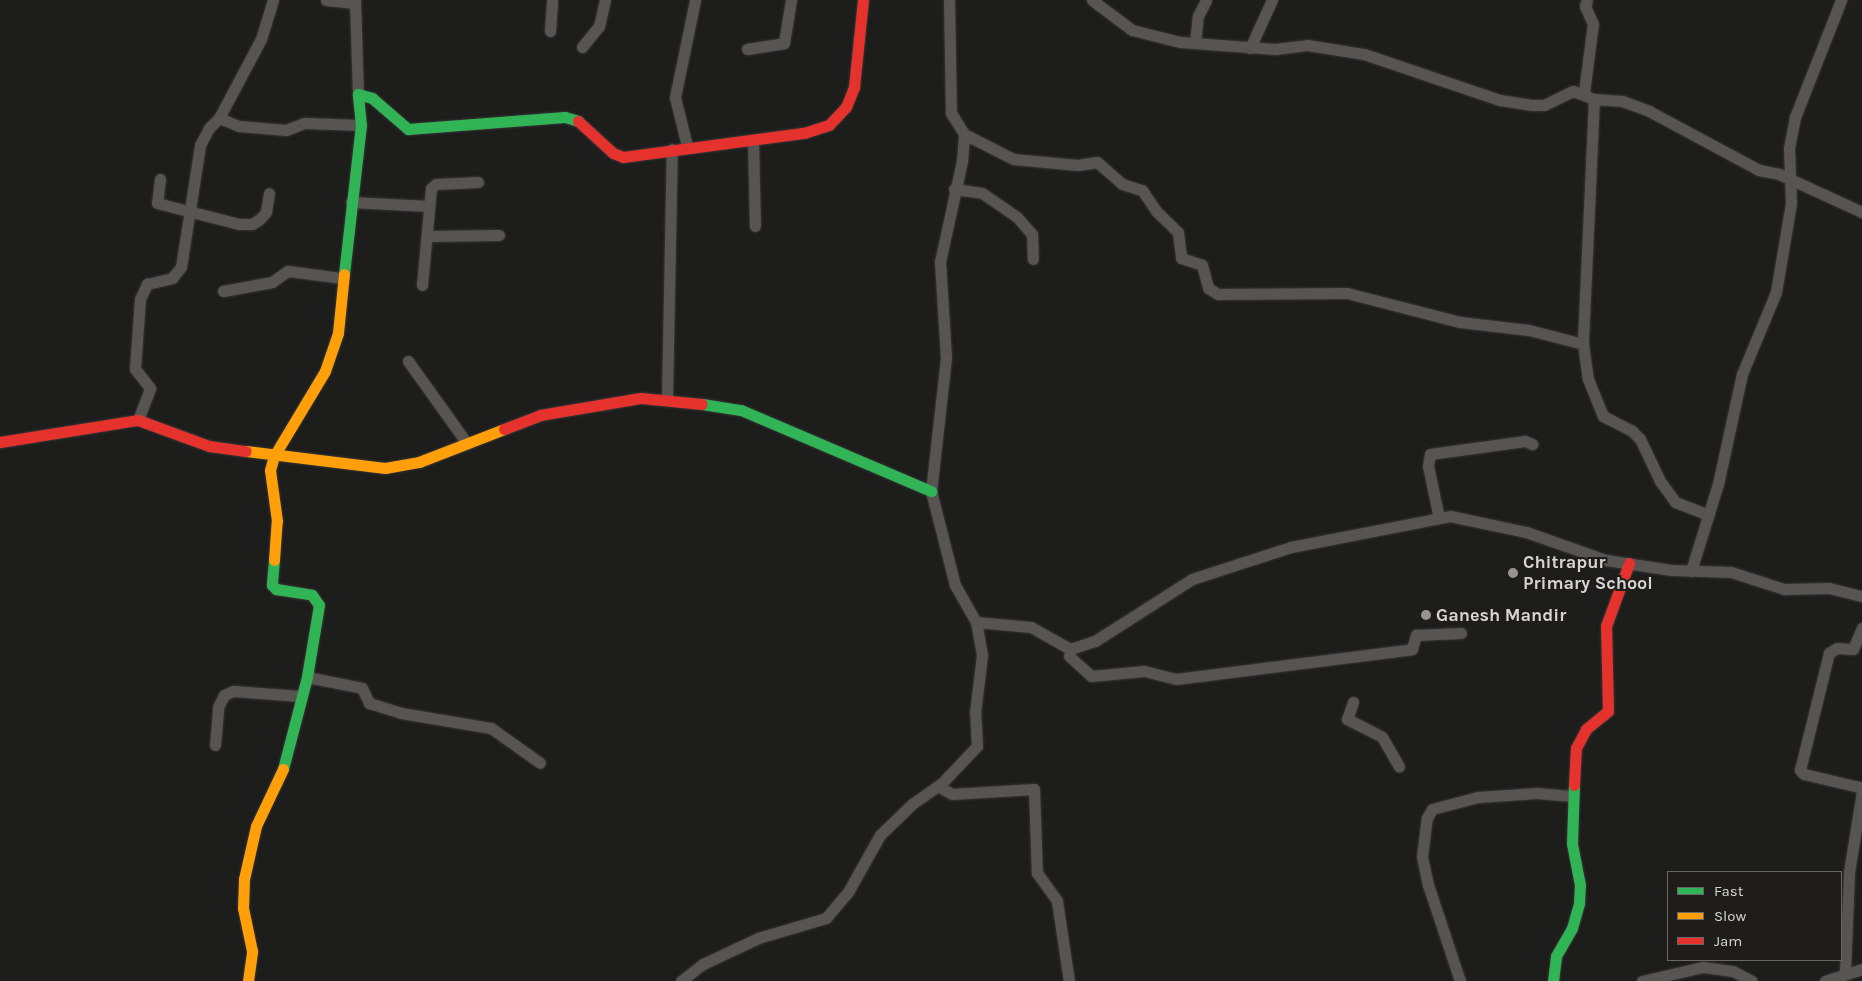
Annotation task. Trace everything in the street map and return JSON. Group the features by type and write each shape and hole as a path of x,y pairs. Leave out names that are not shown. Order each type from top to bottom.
{"street":[{"path":"138,420 150,389 135,369 140,299 147,284 178,274 200,145 219,118 261,38 272,0"},
{"path":"248,981 252,951 243,908 244,879 256,826 282,775 300,696 307,677 319,605 312,595 276,589 272,585 277,539 270,470 274,456 333,353 338,333 341,278 360,125 355,1 326,0"},
{"path":"550,31 552,0"},
{"path":"582,47 599,26 606,0"},
{"path":"687,146 676,97 695,0"},
{"path":"747,49 784,43 790,0"},
{"path":"358,94 372,98 408,129 565,116 577,120 613,153 623,157 687,146 753,140 818,130 840,117 854,87 863,0"},
{"path":"949,0 951,113 964,134 1013,159 1078,165 1096,162 1122,184 1142,190 1156,212 1178,232 1181,258 1202,265 1208,288 1218,294 1347,293 1460,322 1529,330 1583,344"},
{"path":"1092,0 1132,30 1195,42 1250,48 1306,45 1364,54 1500,100 1532,105 1544,104 1573,91 1584,92 1594,99 1622,101 1649,111 1759,170 1788,180 1862,212"},
{"path":"1195,42 1198,16 1206,0"},
{"path":"1250,48 1272,0"},
{"path":"1584,92 1593,24 1585,6 1587,0"},
{"path":"1691,571 1709,515 1742,374 1776,292 1791,204 1788,180 1789,148 1795,117 1841,0"},
{"path":"1594,99 1583,344 1589,386 1602,416 1631,430 1640,439 1660,481 1675,502 1709,515"},
{"path":"219,118 239,126 286,130 304,123 360,125"},
{"path":"681,981 703,964 758,938 826,918 848,892 880,835 912,804 938,786 977,746 975,713 982,655 976,622 955,586 931,491 946,358 940,262 964,134"},
{"path":"753,140 755,226"},
{"path":"666,399 672,149"},
{"path":"160,179 157,202 190,212 252,224 266,212 269,193"},
{"path":"422,285 428,236 430,188 436,184 478,182"},
{"path":"954,189 982,193 1018,217 1032,234 1033,259"},
{"path":"351,202 429,206"},
{"path":"428,236 499,235"},
{"path":"223,291 272,282 288,271 341,278"},
{"path":"408,360 466,442"},
{"path":"0,442 39,433 62,434 138,420 201,444 352,467 393,467 419,462 466,442 555,411 641,398 666,399 741,410 931,491"},
{"path":"1439,518 1428,466 1430,454 1525,441 1532,444"},
{"path":"976,622 1031,627 1070,649 1095,641 1192,579 1291,547 1450,516 1526,532 1584,554 1629,563 1691,571 1731,572 1784,589 1820,588 1862,596"},
{"path":"1553,981 1556,956 1572,928 1579,903 1580,885 1572,844 1573,796 1578,737 1605,715 1610,705 1606,626 1629,563"},
{"path":"1845,972 1848,888 1862,792 1859,787 1804,774 1800,770 1829,653 1831,650 1852,649 1862,628"},
{"path":"1069,656 1092,676 1144,671 1176,679 1412,649 1416,635 1461,634"},
{"path":"307,677 362,688 369,703 401,713 491,728 540,763"},
{"path":"215,745 218,707 224,695 233,691 300,696"},
{"path":"1353,702 1347,719 1382,736 1399,766"},
{"path":"938,786 952,794 1034,789 1037,873 1057,900 1069,981"},
{"path":"1460,981 1428,885 1422,857 1427,818 1432,809 1478,798 1537,793 1573,796"},
{"path":"1642,981 1703,967 1733,971 1752,981"},
{"path":"1825,981 1845,972 1862,969"}],"traffic: fast":[{"path":"344,274 361,125 358,94 372,98 408,129 565,117 578,121"},
{"path":"702,404 741,410 931,491"},
{"path":"274,560 272,585 276,589 312,595 319,605 307,677 283,769"},
{"path":"1553,981 1556,956 1572,928 1579,903 1580,885 1572,844 1574,785"}],"traffic: slow":[{"path":"274,560 277,521 270,470 274,456 325,371 338,333 344,274"},
{"path":"246,451 385,468 419,462 504,429"},
{"path":"248,981 252,951 243,908 244,879 256,826 283,769"}],"traffic: jam":[{"path":"578,121 613,153 623,157 804,133 829,125 846,107 854,87 863,0"},
{"path":"504,429 540,415 641,398 702,404"},
{"path":"0,442 138,420 209,446 246,451"},
{"path":"1574,785 1576,748 1586,729 1608,711 1606,626 1629,563"}],"place":[{"name":"Chitrapur Primary School","path":"1513,573"},
{"name":"Ganesh Mandir","path":"1426,615"}]}
